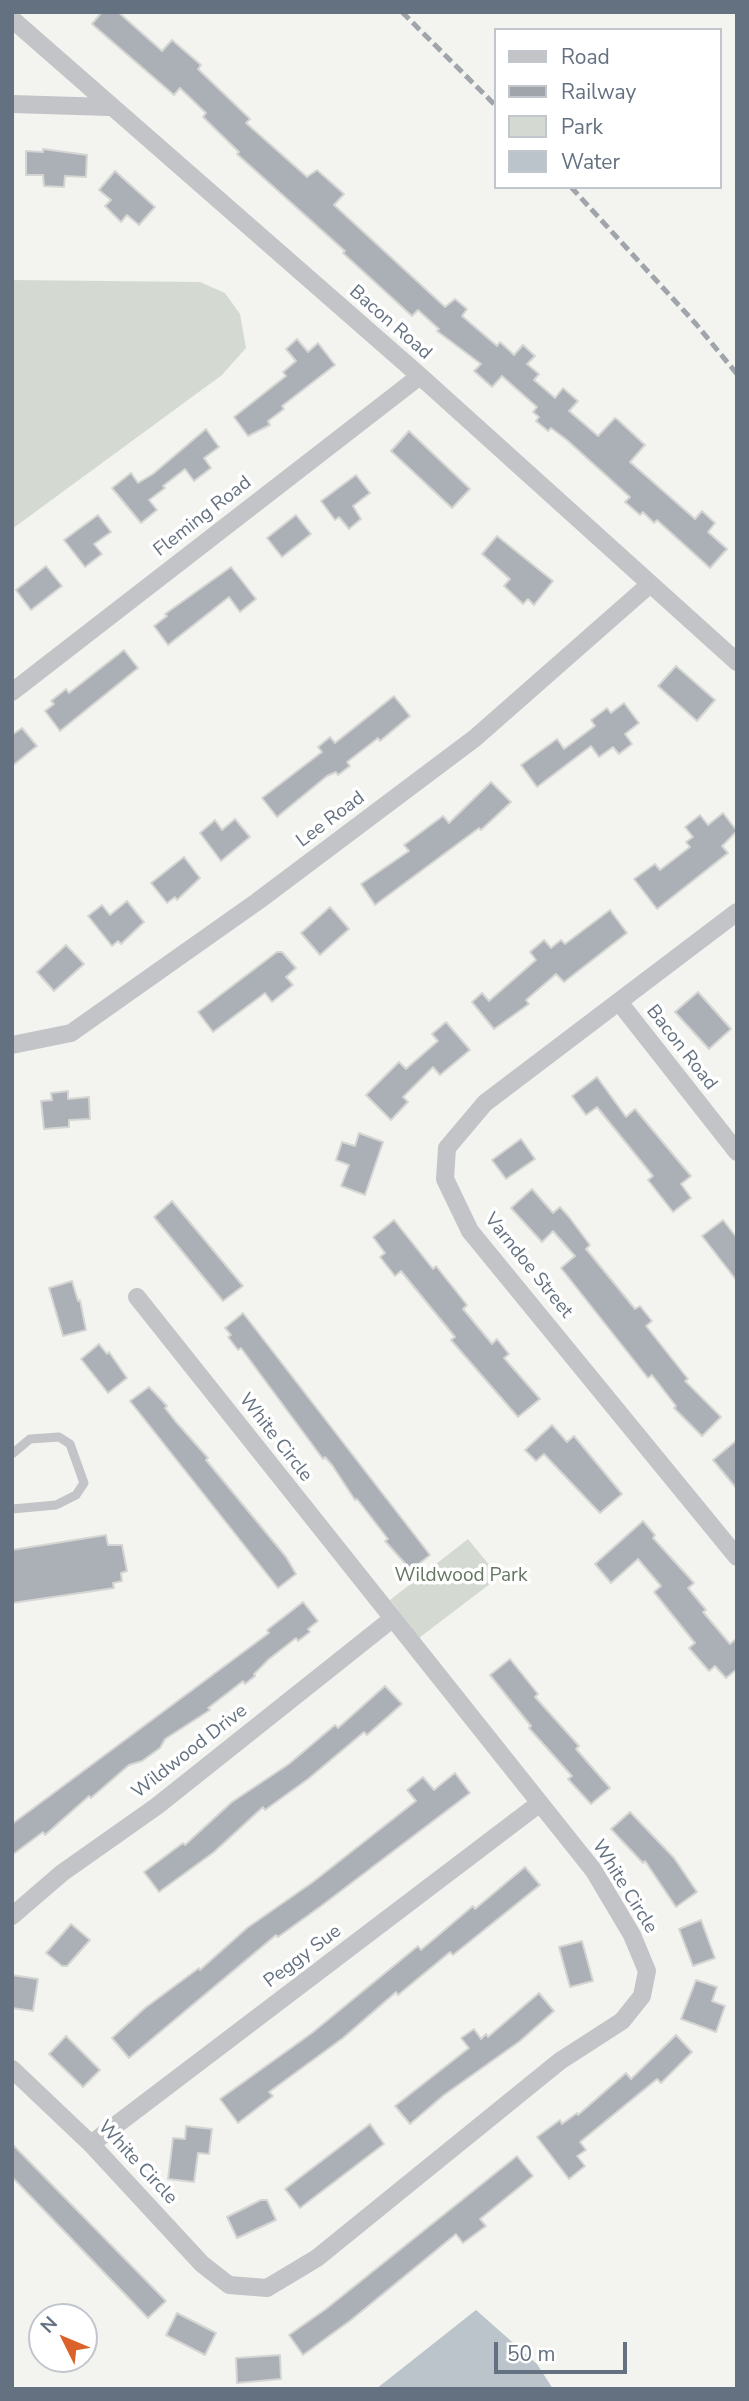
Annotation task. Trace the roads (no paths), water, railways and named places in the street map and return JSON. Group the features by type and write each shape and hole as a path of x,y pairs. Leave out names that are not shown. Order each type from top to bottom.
{"street":[{"name":"Bacon Road","path":"12,19 109,107 420,376 737,662"},
{"path":"12,104 109,107"},
{"name":"Fleming Road","path":"12,692 420,376"},
{"name":"Lee Road","path":"12,1045 71,1033 258,901 475,738 649,584"},
{"name":"Varndoe Street","path":"737,912 485,1103 447,1148 445,1179 470,1231 737,1557"},
{"name":"Bacon Road","path":"619,1002 737,1152"},
{"name":"White Circle","path":"12,2069 92,2144 202,2264 229,2286 267,2288 317,2258 560,2061 622,2021 642,1996 647,1971 632,1935 594,1871 137,1297"},
{"name":"Wildwood Drive","path":"12,1916 62,1873 157,1805 392,1619"},
{"name":"Peggy Sue","path":"92,2144 540,1803"}],"lane":[{"path":"12,1454 30,1439 59,1437 70,1444 84,1483 76,1495 56,1505 12,1509"}],"water":[{"path":"476,2310 537,2364 553,2389 376,2389"}],"railway":[{"path":"402,12 494,104"},
{"path":"573,189 696,324 737,374"}],"park label":[{"name":"Wildwood Park","path":"461,1576"}]}
